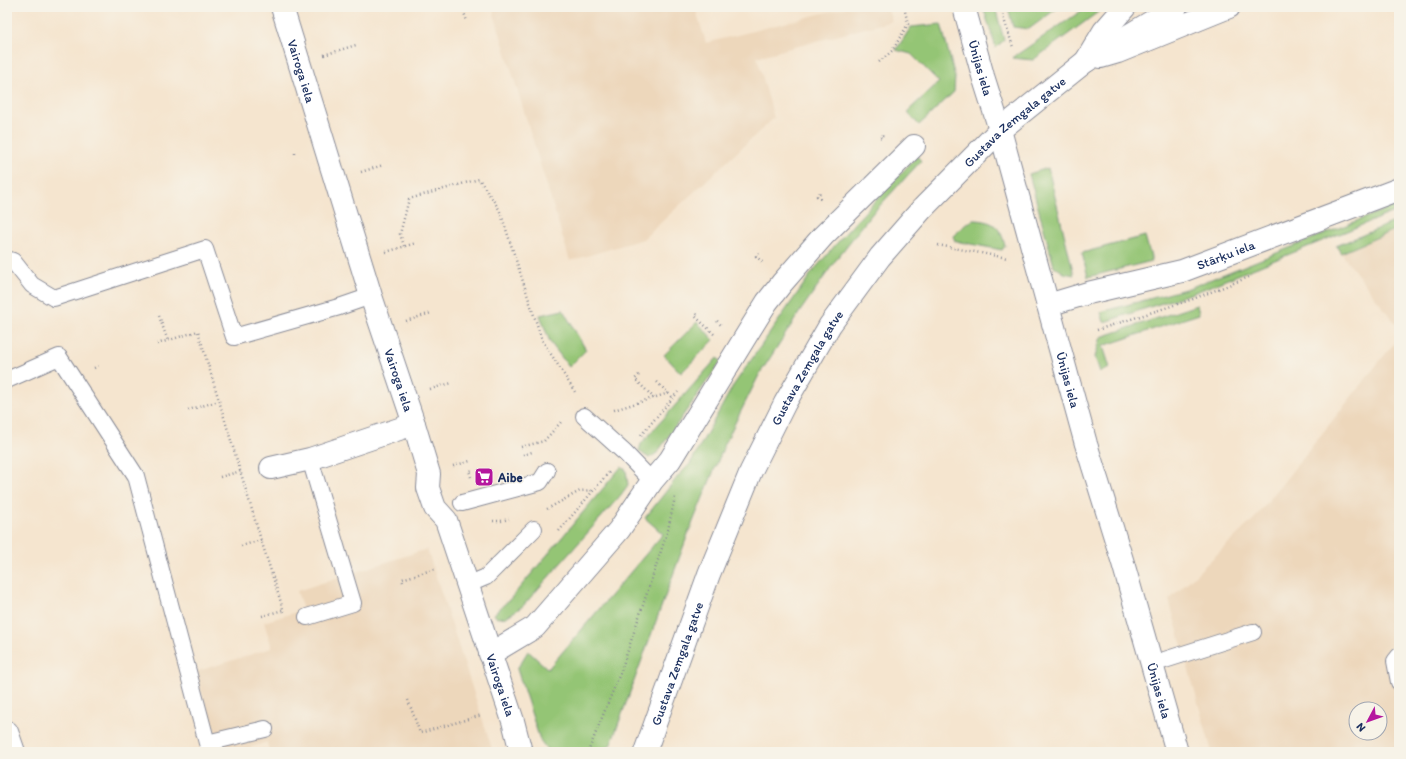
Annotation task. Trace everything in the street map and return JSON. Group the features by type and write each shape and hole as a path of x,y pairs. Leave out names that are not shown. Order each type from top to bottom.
{"street":[{"name":"Vairoga iela","path":"282,7 371,296 414,424 429,474 428,488 435,508 446,520 522,751"},
{"name":"Ūnijas iela","path":"964,7 1000,130 1086,444 1123,563 1177,752"},
{"name":"Gustava Zemgala gatve","path":"1086,60 1104,31 1125,7"},
{"name":"Gustava Zemgala gatve","path":"646,752 712,566 751,471 785,403 830,326 880,257 922,209 1000,130 1086,60 1176,7"},
{"name":"Gustava Zemgala gatve","path":"1086,60 1118,52 1229,7"},
{"path":"490,654 535,627 619,530 652,481 670,460 767,302 790,273 823,236 914,146"},
{"name":"Stārķu iela","path":"1048,305 1088,293 1182,272 1399,189"},
{"path":"271,468 310,458 414,424"},
{"path":"7,732 14,752"}],"lane":[{"path":"7,259 12,260 32,285 54,298 205,249 234,337 339,307 371,296"},
{"path":"7,380 59,357 136,476 207,743 264,729"},
{"path":"585,417 625,453 652,481"},
{"path":"307,616 353,603 310,458"},
{"path":"462,504 540,482 547,471"},
{"path":"467,585 486,577 534,529"},
{"path":"1152,664 1253,632"},
{"path":"1399,656 1395,661 1399,682"}],"path":[{"path":"462,7 467,21"},
{"path":"879,62 892,51 908,24 904,7"},
{"path":"1000,7 1013,47"},
{"path":"319,57 356,45"},
{"path":"404,246 400,234 409,199 478,179 499,209 542,340 575,392 575,407 585,417 668,393"},
{"path":"382,254 416,243"},
{"path":"938,245 1007,258"},
{"path":"402,323 431,313"},
{"path":"697,314 696,316 722,342 732,336 749,331"},
{"path":"160,316 168,341"},
{"path":"157,344 198,331 261,540 286,616"},
{"path":"92,368 101,365"},
{"path":"639,375 635,379 654,398"},
{"path":"657,382 673,398"},
{"path":"424,391 452,383"},
{"path":"557,532 683,387"},
{"path":"188,410 220,401"},
{"path":"521,447 544,441 558,426"},
{"path":"588,752 622,671 668,530 680,475 670,460"},
{"path":"450,467 470,461"},
{"path":"220,477 240,471"},
{"path":"241,546 261,540"},
{"path":"404,582 402,579 442,567"},
{"path":"262,616 283,610"},
{"path":"408,700 420,733 484,714"}],"shaded area":[{"path":"492,7 695,7 706,43 847,7 887,7 892,21 757,57 774,118 643,239 570,261"},
{"path":"1399,228 1399,328 1341,253"},
{"path":"1399,337 1399,752 1212,752 1169,600 1254,519"},
{"path":"427,549 493,752 270,752 267,742 236,752 222,752 195,672 272,648 264,622 303,610 297,591"}],"green space":[{"path":"983,7 995,7 1004,40 996,48"},
{"path":"1008,7 1059,7 1029,29 1013,27"},
{"path":"1087,7 1105,7 1033,60 1012,58"},
{"path":"941,24 955,77 954,92 919,125 907,112 939,82 911,54 896,50 911,27"},
{"path":"917,156 921,161 871,215 838,257 801,310 759,375 726,441 688,534 611,744 603,752 549,752 540,740 517,669 528,651 548,669 663,534 645,518 679,475 690,464 733,386 813,271 850,228"},
{"path":"1048,168 1074,275 1064,273 1054,266 1029,174"},
{"path":"1399,204 1399,210 1193,293 1104,322 1101,312 1189,288"},
{"path":"973,220 986,221 998,229 1005,246 1002,250 955,241 953,236"},
{"path":"1399,220 1399,228 1341,253 1336,246"},
{"path":"1145,236 1152,261 1088,277 1082,253"},
{"path":"1197,305 1199,314 1103,346 1110,368 1100,372 1095,357 1101,337"},
{"path":"563,310 586,350 569,367 550,342 540,315"},
{"path":"697,322 714,340 681,373 664,355"},
{"path":"717,358 721,361 657,453 649,458 639,451 641,444"},
{"path":"621,467 626,470 628,485 620,496 523,606 506,617 497,618 494,614 511,598"}],"place":[{"name":"Aibe","path":"484,477"}]}
